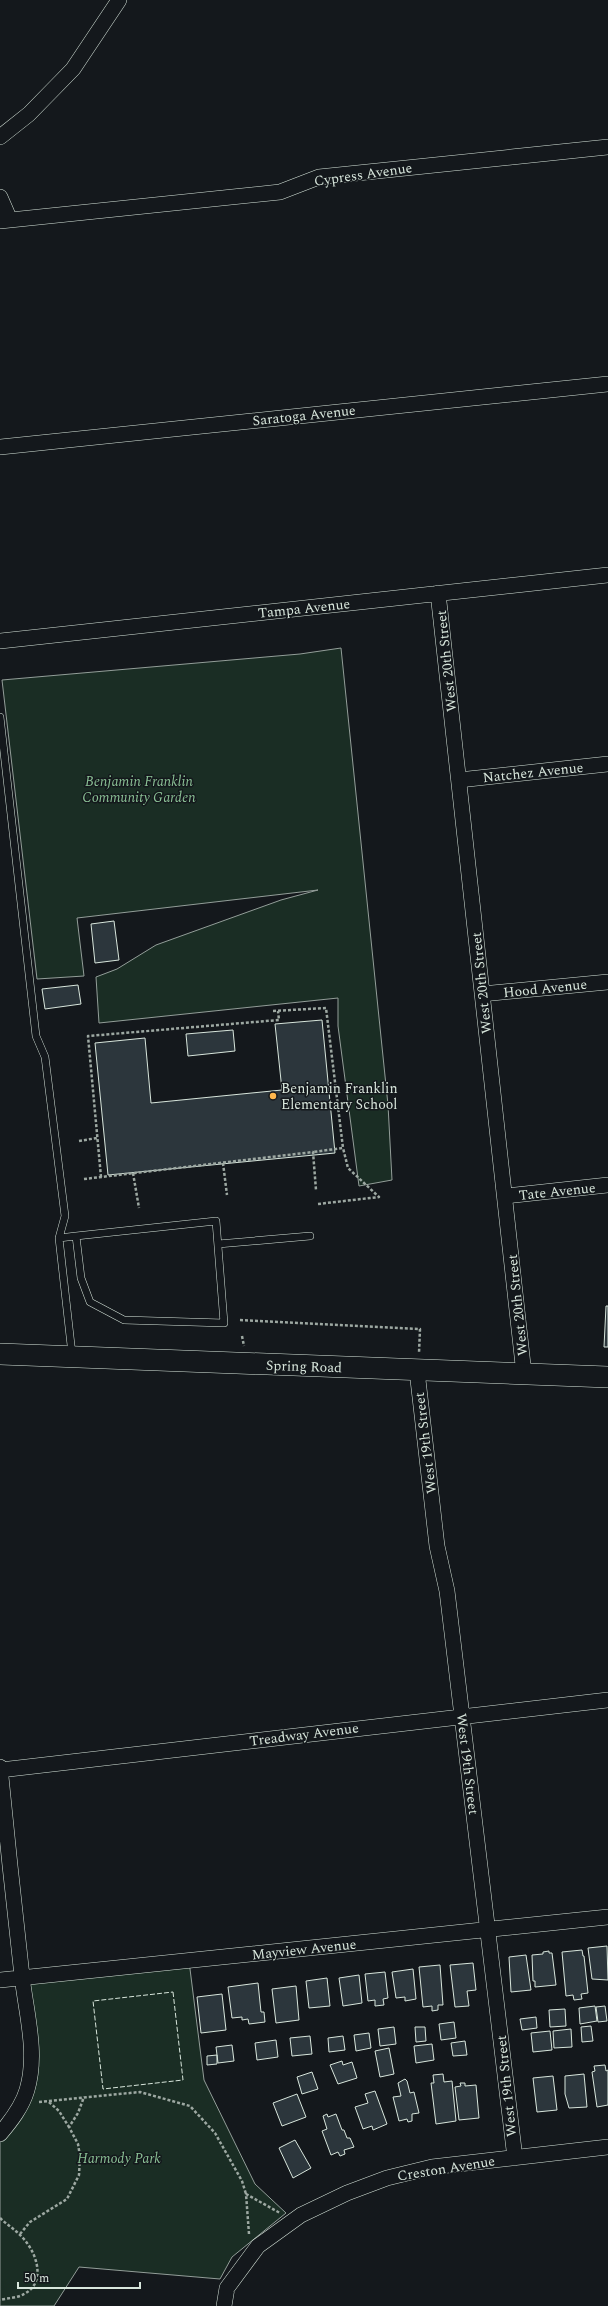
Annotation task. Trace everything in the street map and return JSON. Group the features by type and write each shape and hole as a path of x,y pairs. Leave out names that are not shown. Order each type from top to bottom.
{"street":[{"path":"0,138 29,114 73,68 119,0"},
{"name":"Cypress Avenue","path":"5,221 280,192 319,178 608,147"},
{"path":"0,197 5,221"},
{"name":"Saratoga Avenue","path":"0,447 608,384"},
{"name":"Tampa Avenue","path":"0,641 608,575"},
{"name":"West 20th Street","path":"438,593 482,994 506,1196 524,1374"},
{"name":"Natchez Avenue","path":"459,780 608,764"},
{"name":"Hood Avenue","path":"482,994 608,982"},
{"name":"Tate Avenue","path":"506,1196 608,1185"},
{"name":"Spring Road","path":"0,1354 418,1362 524,1374 608,1377"},
{"name":"West 19th Street","path":"418,1362 438,1546 447,1591 489,1930 514,2158"},
{"name":"Treadway Avenue","path":"0,1769 462,1715 608,1700"},
{"path":"0,1769 22,1978 31,2035 30,2074 27,2091 17,2113 0,2134"},
{"name":"Mayview Avenue","path":"0,1980 608,1917"},
{"name":"Creston Avenue","path":"224,2306 227,2288 258,2246 301,2215 347,2193 386,2178 432,2167 608,2147"}],"lane":[{"path":"0,717 36,1036 45,1057 65,1216 59,1238 72,1356"},
{"path":"59,1238 76,1236 216,1221 224,1323 124,1320 90,1302 81,1278 76,1236"},
{"path":"218,1244 310,1236"}],"path":[{"path":"273,1011 326,1008 342,1148 348,1168 379,1197 318,1204"},
{"path":"101,1177 88,1036 279,1020 278,1011"},
{"path":"79,1140 97,1138"},
{"path":"84,1179 342,1148"},
{"path":"313,1152 316,1190"},
{"path":"223,1163 227,1195"},
{"path":"133,1173 139,1208"},
{"path":"240,1320 420,1329 418,1362"},
{"path":"242,1336 245,1349"},
{"path":"40,2102 140,2092 190,2106 215,2132 242,2181 246,2194 250,2237"},
{"path":"70,2127 78,2113 84,2097"},
{"path":"20,2234 30,2222 67,2199 79,2175 80,2156 78,2144 70,2127 59,2111 49,2101"},
{"path":"246,2194 280,2213"},
{"path":"0,2218 20,2234 37,2263 38,2275 34,2287 23,2295 0,2300"}],"green space":[{"name":"Benjamin Franklin Community Garden","path":"341,648 388,1105 392,1180 359,1186 338,1026 338,998 99,1023 96,977 117,969 156,945 281,900 318,890 77,918 84,976 37,979 2,680 300,654"},
{"name":"Harmody Park","path":"189,1961 204,2080 255,2184 286,2213 232,2257 220,2279 79,2267 54,2306 0,2306 0,2134 27,2091 22,1978"}],"building":[{"path":"114,921 119,960 95,963 91,924"},
{"path":"78,985 81,1004 45,1009 42,989"},
{"name":"Benjamin Franklin Elementary School","path":"322,1020 335,1153 108,1175 95,1043 145,1038 151,1103 282,1090 275,1024"},
{"path":"233,1030 235,1051 188,1056 186,1034"},
{"path":"606,1306 608,1306 608,1347 604,1347"},
{"path":"607,1946 608,1980 592,1979 588,1948"},
{"path":"582,1950 588,1993 581,1994 582,1999 574,2000 573,1995 566,1996 562,1952"},
{"path":"549,1951 549,1953 552,1953 556,1985 535,1987 535,1981 533,1981 532,1955 543,1954 543,1952"},
{"path":"526,1955 531,1990 511,1992 509,1957"},
{"path":"473,1963 476,1990 467,1991 469,2006 455,2007 450,1965"},
{"path":"440,1965 443,2005 438,2005 438,2010 432,2011 432,2006 423,2007 419,1967"},
{"path":"413,1969 416,1999 405,2001 405,1997 396,1998 392,1972"},
{"path":"385,1972 388,1998 383,1999 384,2005 375,2006 375,2000 368,2001 365,1974"},
{"path":"359,1975 362,2003 343,2006 339,1978"},
{"path":"327,1978 330,2006 309,2008 306,1981"},
{"path":"258,1983 261,2012 264,2012 265,2022 249,2024 248,2019 242,2020 242,2017 232,2018 228,1987"},
{"path":"296,1986 299,2020 276,2023 272,1989"},
{"path":"222,1994 226,2030 201,2033 197,1997"},
{"path":"595,2006 597,2021 580,2024 579,2008"},
{"path":"605,2006 607,2021 598,2022 596,2007"},
{"path":"565,2009 566,2026 550,2027 549,2010"},
{"path":"536,2017 537,2028 522,2030 520,2019"},
{"path":"454,2022 456,2038 441,2040 439,2024"},
{"path":"591,2026 593,2041 582,2042 581,2027"},
{"path":"394,2027 396,2044 380,2046 378,2029"},
{"path":"415,2027 425,2027 426,2041 416,2042"},
{"path":"571,2029 572,2047 554,2048 553,2031"},
{"path":"550,2031 552,2050 533,2052 531,2033"},
{"path":"369,2033 371,2048 356,2051 354,2035"},
{"path":"310,2036 312,2054 292,2056 290,2038"},
{"path":"343,2036 345,2050 329,2052 328,2038"},
{"path":"276,2040 278,2057 257,2060 255,2043"},
{"path":"465,2041 467,2055 453,2056 451,2043"},
{"path":"432,2044 434,2060 416,2063 414,2046"},
{"path":"232,2045 234,2061 218,2063 216,2047"},
{"path":"389,2048 394,2074 380,2077 375,2051"},
{"path":"217,2055 217,2064 207,2065 207,2056"},
{"path":"342,2061 343,2065 352,2062 357,2078 338,2084 330,2065"},
{"path":"605,2065 606,2071 608,2070 608,2105 597,2107 592,2072 595,2071 594,2066"},
{"path":"312,2072 318,2089 302,2094 297,2077"},
{"path":"443,2074 444,2082 452,2081 456,2121 436,2124 431,2083 434,2083 433,2075"},
{"path":"584,2074 587,2107 569,2108 565,2094 565,2076"},
{"path":"553,2076 557,2110 537,2112 533,2078"},
{"path":"405,2079 407,2081 410,2093 414,2092 419,2113 412,2114 412,2121 408,2122 407,2119 399,2121 393,2097 401,2096 398,2083"},
{"path":"460,2083 465,2083 465,2086 476,2085 479,2118 459,2120 455,2087 461,2086"},
{"path":"375,2091 387,2124 373,2130 372,2126 363,2129 355,2107 368,2103 365,2094"},
{"path":"297,2094 306,2117 282,2126 273,2103"},
{"path":"327,2114 328,2117 336,2114 342,2130 344,2130 347,2138 350,2138 354,2147 344,2150 345,2154 340,2156 338,2152 331,2155 322,2131 327,2129 323,2116"},
{"path":"295,2140 311,2168 293,2178 279,2148"}],"fence":[{"path":"173,1992 183,2080 103,2089 93,2001 173,1992"}],"place":[{"name":"Benjamin Franklin Elementary School","path":"273,1096"}]}
